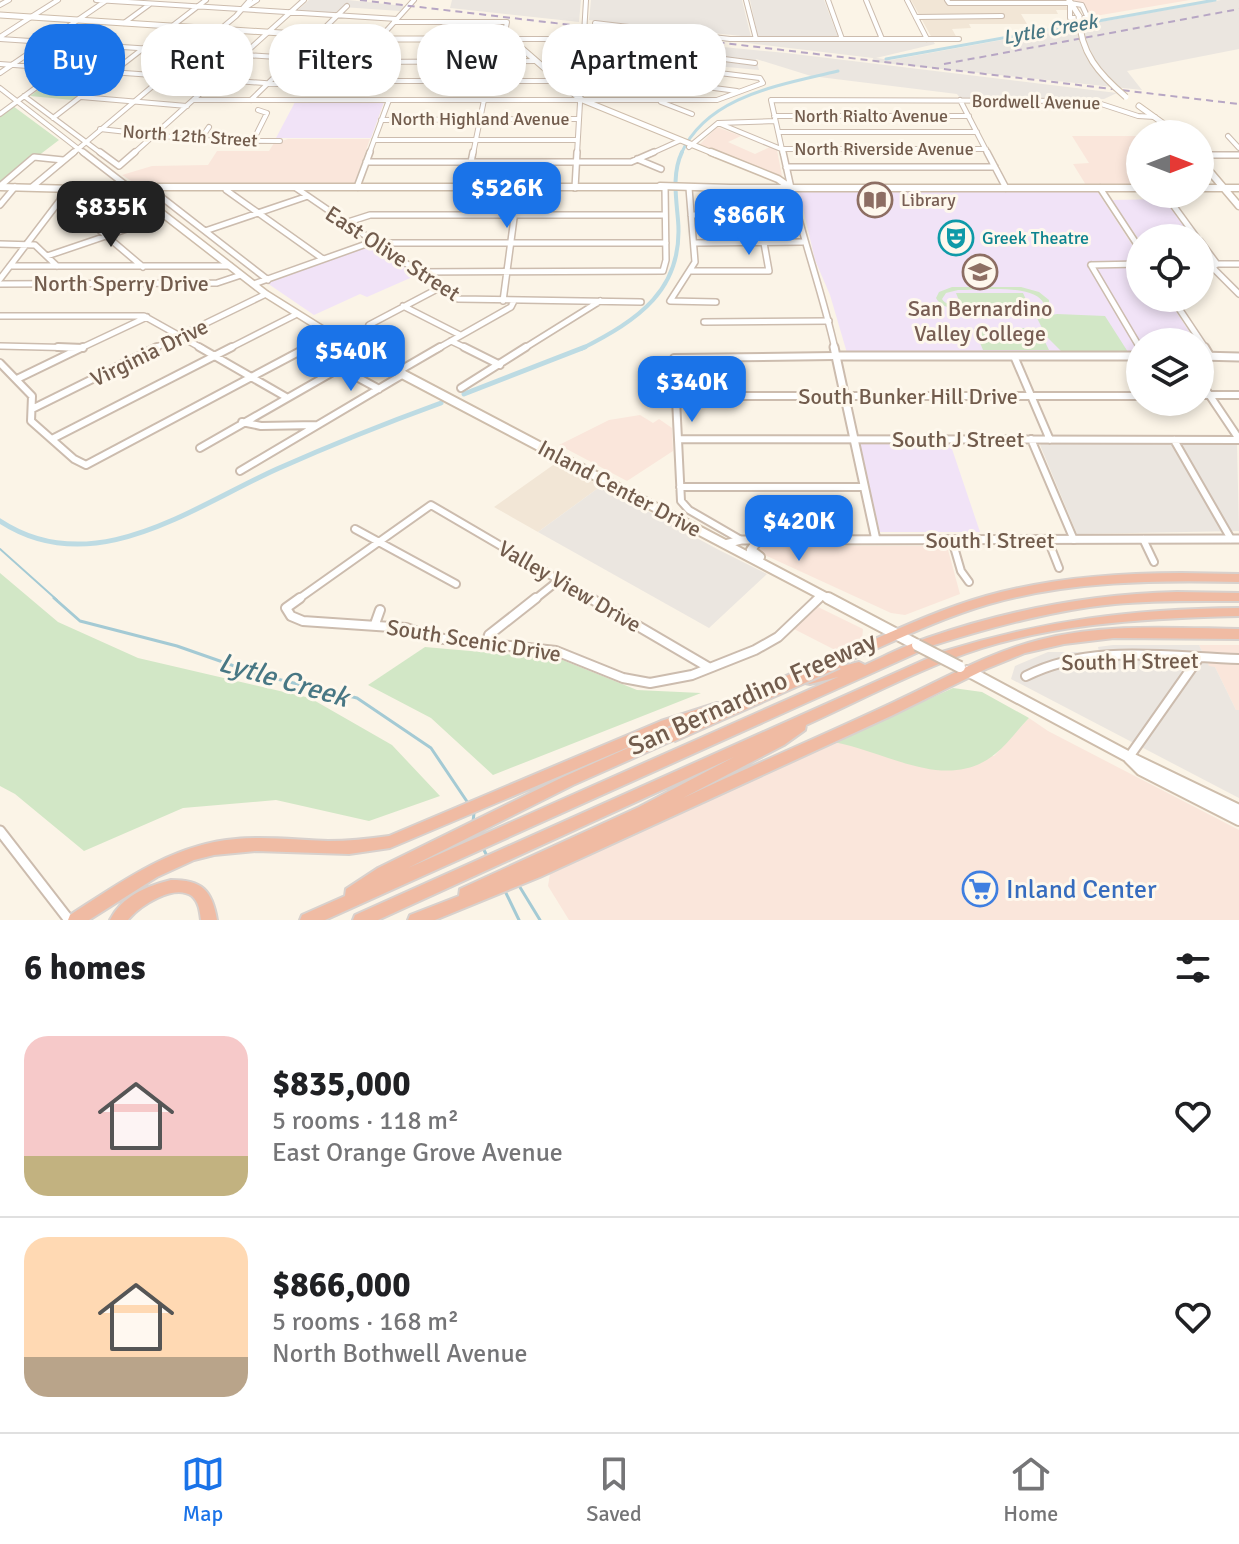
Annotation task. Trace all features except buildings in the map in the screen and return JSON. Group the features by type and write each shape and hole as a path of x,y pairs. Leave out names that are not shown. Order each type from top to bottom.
{"highway":[{"path":"516,817 671,735 837,661 981,603 1070,583 1151,576 1239,580"},
{"name":"San Bernardino Freeway","path":"308,920 516,817 875,664 971,628 1061,607 1139,598 1239,597"},
{"name":"San Bernardino Freeway","path":"361,920 947,655 1040,628 1147,614 1239,612"},
{"path":"415,920 485,894 965,670 995,659 1040,644 1120,634 1239,631"},
{"path":"76,920 144,875 196,852 235,845 321,849 364,847 413,834 666,725 836,671 875,664"},
{"path":"415,920 606,830 779,741 824,710"},
{"path":"118,920 138,897 151,890 176,886 194,890 202,897 207,904 209,920"}],"main road":[{"path":"1071,2 1079,16 1079,39 1086,56 1100,74 1126,97 1161,120"},
{"path":"0,15 141,24"},
{"path":"253,32 268,33"},
{"path":"526,56 542,70"},
{"path":"526,57 533,62"},
{"path":"572,96 579,102 594,104 791,188"},
{"path":"574,96 579,102"},
{"path":"1139,106 1161,120"},
{"path":"751,170 778,179 791,188"},
{"path":"1214,176 1238,206"},
{"path":"0,187 1126,188"},
{"path":"129,187 224,187"},
{"name":"Inland Center Drive","path":"129,187 266,294 329,336 1129,757 1239,810"},
{"path":"1214,188 1239,188"},
{"path":"758,540 751,550 765,559 768,566"},
{"name":"Inland Center Drive","path":"1129,757 1141,770 1239,820"}],"street":[{"path":"0,5 9,0"},
{"path":"0,38 58,0"},
{"path":"96,0 396,20 506,24"},
{"path":"71,24 106,0"},
{"path":"175,24 206,0"},
{"path":"242,9 248,0"},
{"path":"225,24 257,0"},
{"path":"253,47 304,0"},
{"path":"392,24 414,0"},
{"path":"585,24 586,0"},
{"path":"746,0 756,39"},
{"path":"828,0 842,39"},
{"path":"866,0 882,39"},
{"path":"907,0 927,39"},
{"path":"124,23 154,2"},
{"path":"948,2 1071,2 1081,5 1088,18 1070,18 1071,2"},
{"path":"988,2 993,9"},
{"path":"329,24 347,6"},
{"path":"916,17 1002,16"},
{"path":"595,23 756,39 959,39"},
{"path":"0,38 24,40"},
{"path":"125,63 141,50"},
{"path":"0,73 24,57"},
{"path":"726,59 755,63"},
{"path":"401,62 533,62"},
{"path":"0,64 24,66"},
{"path":"193,100 484,100 594,104 717,100 763,83 760,78 726,74"},
{"path":"401,81 542,81"},
{"path":"253,82 268,83"},
{"path":"251,100 268,83"},
{"path":"0,88 129,187"},
{"path":"726,90 739,92"},
{"path":"32,187 141,95"},
{"path":"0,114 24,96 119,166 197,96"},
{"path":"341,100 343,96"},
{"path":"575,188 580,96"},
{"path":"53,118 81,97 187,106"},
{"name":"East Olive Street","path":"357,187 389,100"},
{"path":"466,187 484,100"},
{"name":"Bordwell Avenue","path":"775,119 771,100 1098,101 1119,106 1133,117 1155,117"},
{"path":"960,100 1006,188"},
{"path":"658,101 692,114"},
{"path":"253,141 267,113 258,110"},
{"name":"North Rialto Avenue","path":"718,123 775,119 969,116"},
{"name":"North Highland Avenue","path":"381,120 579,119"},
{"path":"775,119 803,242 829,321 876,540"},
{"path":"689,145 718,123 781,149"},
{"path":"200,140 209,127"},
{"name":"North 12th Street","path":"100,129 200,140 280,141"},
{"path":"778,132 977,132"},
{"path":"1228,136 1239,148"},
{"path":"374,140 577,140"},
{"path":"366,162 637,159 678,142"},
{"name":"North Riverside Avenue","path":"781,149 986,149"},
{"path":"1214,157 1239,155"},
{"path":"0,187 34,157 63,160"},
{"path":"637,159 661,169"},
{"path":"786,167 995,167"},
{"path":"778,179 788,177"},
{"path":"0,205 15,187"},
{"path":"0,282 70,187"},
{"path":"224,187 323,259"},
{"path":"417,272 663,271 665,187"},
{"name":"East Olive Street","path":"296,188 305,197 464,301 641,302"},
{"path":"503,301 518,188"},
{"path":"689,188 695,262 670,301 716,302"},
{"path":"1100,188 1126,228"},
{"path":"151,189 268,280"},
{"path":"205,231 305,197"},
{"path":"60,200 64,200 143,267"},
{"path":"345,223 370,215 665,215"},
{"path":"691,215 797,215"},
{"path":"47,256 165,216"},
{"path":"694,243 803,242"},
{"path":"254,284 374,243 666,243"},
{"path":"690,271 769,271 764,243"},
{"path":"0,244 35,245 57,266"},
{"path":"1214,260 1217,264"},
{"path":"1126,264 1091,265 1128,328"},
{"path":"1239,264 1217,264 1213,267 1239,294"},
{"path":"10,266 230,266"},
{"name":"North Sperry Drive","path":"0,282 217,283 241,275"},
{"path":"369,325 441,287"},
{"name":"Virginia Drive","path":"32,409 266,294"},
{"path":"240,471 379,389 460,335 511,307 514,301"},
{"path":"461,388 600,301"},
{"path":"403,306 460,335"},
{"path":"54,438 295,315"},
{"path":"0,316 147,317 286,397"},
{"path":"17,379 147,317"},
{"path":"704,322 829,321"},
{"path":"0,363 32,396 31,421 54,438 74,459 86,465 329,336"},
{"path":"451,341 500,365"},
{"path":"0,346 83,348"},
{"path":"1014,356 1050,440"},
{"path":"741,540 683,506 674,358 1126,356"},
{"path":"1214,357 1239,357"},
{"path":"200,448 340,368 379,389"},
{"path":"1214,395 1239,395"},
{"name":"South Bunker Hill Drive","path":"675,396 1126,396"},
{"path":"1214,402 1239,439"},
{"path":"242,422 256,427 302,422 317,425"},
{"name":"South J Street","path":"678,439 1239,439"},
{"path":"1031,439 1074,540"},
{"path":"1174,440 1235,539"},
{"path":"680,487 864,487"},
{"name":"Valley View Drive","path":"380,540 431,505 708,667"},
{"path":"355,529 456,584"},
{"path":"1143,539 1154,562"},
{"name":"South I Street","path":"725,544 741,540 1235,539"},
{"name":"South Scenic Drive","path":"380,540 286,608 286,613 310,624 375,624 410,628 431,637 559,651 639,684 665,682 763,647 822,595"},
{"path":"952,540 961,571 969,582"},
{"path":"1048,540 1059,568"},
{"path":"486,644 489,635 559,580"},
{"name":"South Scenic Drive","path":"375,624 380,610"},
{"name":"South H Street","path":"1026,676 1042,665 1061,659 1239,659"},
{"path":"1129,757 1199,659"},
{"path":"0,831 69,920"}],"shaded area":[{"path":"309,0 348,0 404,6 400,11 342,7 336,13 298,10"},
{"path":"452,0 581,0 579,22 450,8"},
{"path":"591,0 742,0 751,37 726,34 726,24 627,24 589,20"},
{"path":"750,0 824,0 838,37 758,37"},
{"path":"911,0 1062,0 1069,10 1056,10 1058,14 1021,14 1027,24 969,24 971,28 952,29 957,38 932,38"},
{"path":"1073,0 1190,0 1089,17 1084,6"},
{"path":"1221,0 1239,0 1239,49 1127,71 1142,90 874,62 873,58 739,42 933,41 935,44 876,58 891,60"},
{"path":"726,47 1117,93 1104,99 960,98 957,94 811,76 756,59 759,70 726,67"},
{"path":"295,102 384,102 371,138 276,138"},
{"path":"717,127 741,136 728,142 755,154 770,147 777,150 782,176 699,145"},
{"path":"1072,136 1126,136 1126,185 1086,185 1073,164 1089,163"},
{"path":"288,139 370,139 354,184 136,184 122,175 152,166 208,165 217,151 269,151 274,143"},
{"name":"San Bernardino Valley College","path":"799,191 1097,191 1126,236 1126,312 1176,312 1187,328 1126,328 1126,353 847,353 830,295 815,260"},
{"path":"1112,200 1126,200 1126,208 1170,208 1182,224 1128,224"},
{"path":"372,245 417,275 367,297 360,294 314,315 267,283"},
{"path":"640,415 653,423 659,419 672,428 673,451 627,481 559,445 609,420"},
{"path":"858,442 950,443 980,532 880,532"},
{"path":"1237,443 1239,531 1077,534 1040,445"},
{"path":"556,463 601,486 538,532 494,507"},
{"path":"601,486 767,574 709,628 538,532"},
{"path":"760,546 947,546 960,594 905,615 891,613 758,552"},
{"path":"818,607 863,629 862,640 835,650 794,629"},
{"path":"1199,645 1239,645 1239,710 1236,710 1215,667 1209,667"},
{"path":"1199,645 1209,666 1215,667 1236,710 1239,710 1239,798 1011,679 1015,666 1048,652 1099,652 1098,647"},
{"path":"1029,718 1048,731 1239,830 1239,920 569,920 548,886 550,874 833,742 994,756"}],"green space":[{"path":"30,96 78,96 73,100"},
{"path":"13,106 59,140 0,185 0,116"},
{"path":"952,287 1021,287 1039,292 1049,300 1049,307 1009,316 972,314 943,305 936,298 939,292","holes":["958,290 1018,290 1039,297 1044,304 1024,311 992,312 960,308 942,299 946,293"]},
{"path":"956,293 1023,293 1030,308 962,308"},
{"path":"1057,314 1105,316 1126,352 1062,352 1046,336 1037,318"},
{"path":"974,328 1038,328 1049,350 983,350"},
{"path":"0,573 58,622 138,658 310,698 392,745 440,796 369,821 276,800 183,808 84,851 15,794 0,786"},
{"path":"425,647 560,659 637,690 701,693 493,775 431,718 368,685"},
{"path":"953,688 982,692 1029,718 995,754 976,765 956,770 915,766 833,742"}],"waterway":[{"name":"Lytle Creek","path":"886,59 1215,0"},
{"name":"Lytle Creek","path":"682,153 693,134 727,106 771,88 838,71"},
{"name":"Lytle Creek","path":"584,347 638,314 665,284 678,244 676,177 682,153"},
{"name":"Lytle Creek","path":"464,394 584,347"},
{"name":"Lytle Creek","path":"0,521 35,538 70,544 106,542 176,519 297,460 441,403"},
{"name":"Lytle Creek","path":"0,549 57,600"},
{"name":"Lytle Creek","path":"54,598 80,621 177,646 260,675 357,698 431,748 468,803"},
{"name":"Lytle Creek","path":"473,822 474,813"},
{"path":"482,846 488,858"},
{"name":"Lytle Creek","path":"518,884 540,920"},
{"path":"504,889 519,920"}],"railway":[{"path":"360,0 1239,104"},
{"path":"944,64 1239,9"}],"place":[{"name":"Library","path":"875,200"},
{"name":"Greek Theatre","path":"956,238"},
{"name":"San Bernardino Valley College","path":"980,272"},
{"name":"Inland Center","path":"980,889"}]}
